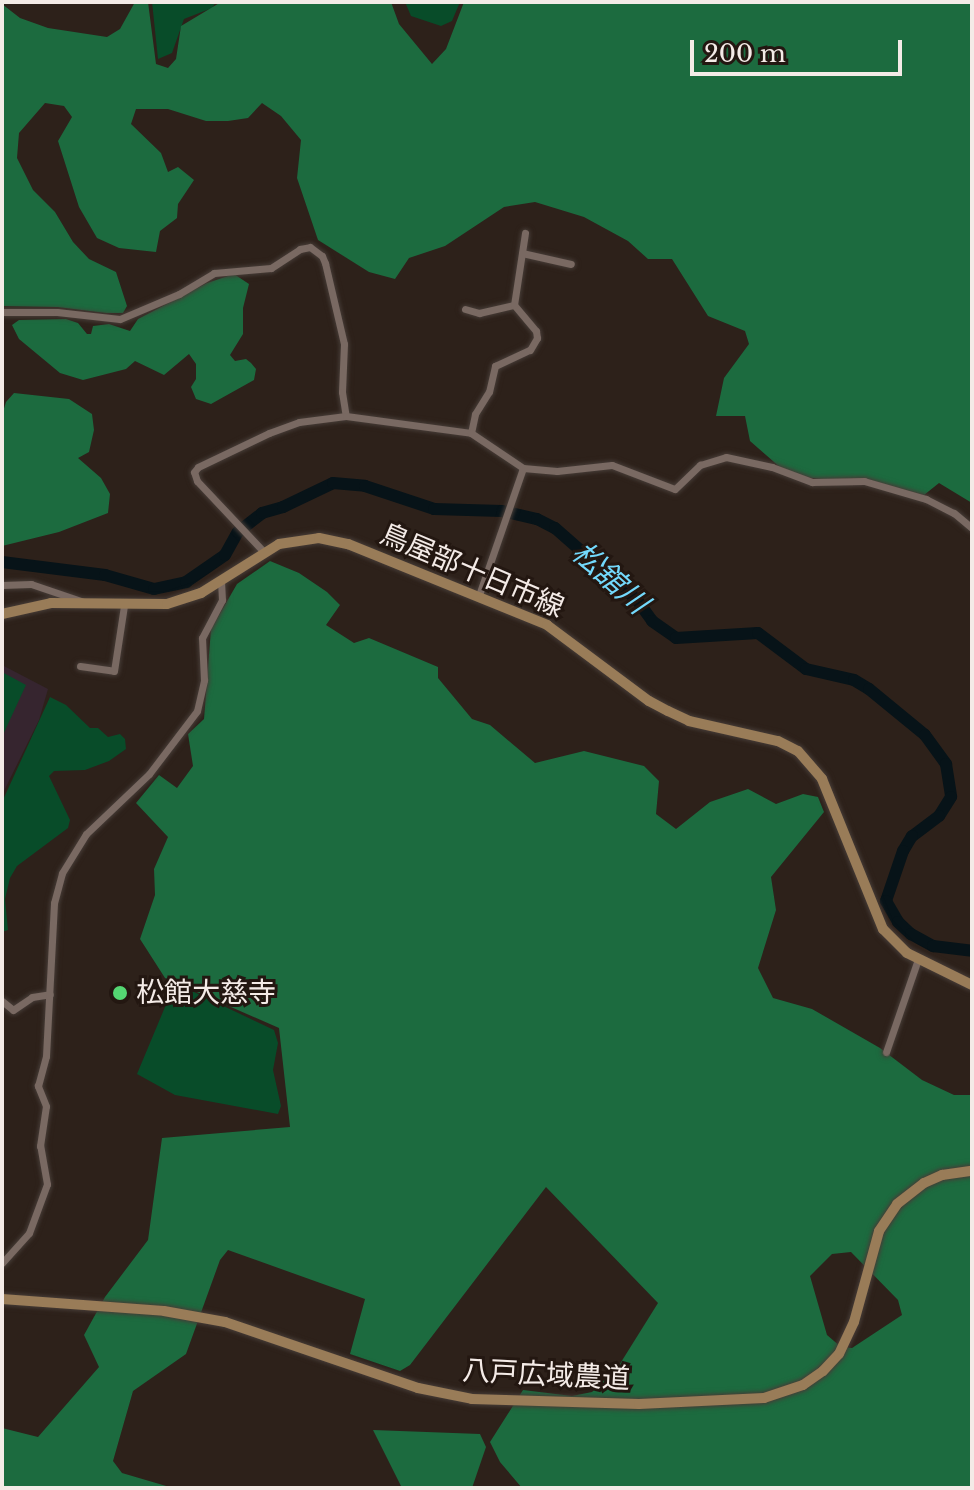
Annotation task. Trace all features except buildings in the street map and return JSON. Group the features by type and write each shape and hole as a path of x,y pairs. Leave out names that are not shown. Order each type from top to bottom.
{"main road":[{"name":"鳥屋部十日市線","path":"2,614 35,604 124,606 182,600 221,581 263,551 298,539 319,538 348,544 547,625 649,701 689,721 778,741 798,751 822,779 875,916 889,937 918,959 972,985"},
{"name":"八戸広域農道","path":"2,1299 164,1311 225,1322 418,1388 472,1399 639,1404 764,1398 803,1385 823,1371 839,1354 854,1322 879,1231 897,1204 924,1183 942,1175 972,1171"}],"street":[{"path":"471,433 475,414 489,392 495,366 535,345 536,331 514,305 525,233"},
{"path":"2,312 57,312 120,319 179,294 214,273 271,268 300,249 310,247 322,256 325,263 344,344 342,392 346,416"},
{"path":"522,253 571,264"},
{"path":"465,309 479,313 514,305"},
{"path":"263,551 197,481 194,472 198,467 299,422 346,416 471,433 523,468 557,471 612,465 675,489 700,465 726,457 772,467 812,482 847,480 887,485 954,513 972,528"},
{"path":"479,595 523,468"},
{"path":"2,1263 29,1233 47,1184 40,1146 46,1106 38,1086 46,1056 54,903 62,873 86,834 149,774 197,711 204,680 202,638 222,600 221,581"},
{"path":"2,585 31,584 89,605"},
{"path":"80,666 114,671 124,606"},
{"path":"886,1052 918,959"},
{"path":"2,1001 13,1010 32,997 50,994"}],"shaded area":[{"path":"2,665 48,689 39,720 2,795"}],"green space":[{"path":"135,2 148,2 156,64 168,68 176,59 181,26 221,2 391,2 399,24 432,64 446,49 464,2 972,2 972,503 939,483 924,495 899,488 804,477 782,469 750,441 745,416 716,416 724,378 749,344 745,331 708,316 672,259 648,259 628,241 584,217 535,202 504,207 445,246 409,258 395,279 369,272 318,240 297,178 301,140 281,116 262,103 248,118 228,121 206,121 168,109 136,109 131,124 161,153 168,172 178,167 194,180 178,204 177,218 160,231 156,252 119,248 97,238 79,207 58,141 72,117 64,106 45,103 19,133 17,158 33,190 55,212 73,242 89,259 116,272 127,306 123,313 106,313 57,307 2,306 2,4 20,18 48,28 107,37 120,29"},
{"path":"152,2 216,2 212,8 184,19 172,53 158,59"},
{"path":"405,2 460,2 452,21 441,26 411,16"},
{"path":"234,274 249,284 243,308 243,334 230,355 235,361 246,359 256,369 254,380 211,404 196,399 191,387 196,379 196,364 189,354 164,375 135,361 126,369 83,380 60,373 19,339 12,325 19,320 66,319 78,323 87,334 91,334 93,326 109,324 130,331 138,319 207,283"},
{"path":"14,393 69,399 92,414 94,430 89,452 78,458 101,478 110,494 108,513 59,532 2,546 2,415 6,402"},
{"path":"270,561 299,573 340,605 326,625 354,643 369,638 438,667 438,678 472,719 490,725 535,763 584,751 644,766 659,781 656,814 676,829 710,802 748,789 776,804 803,794 818,797 824,812 771,877 776,910 758,968 773,998 812,1009 880,1048 922,1080 954,1095 972,1095 972,1488 522,1488 500,1462 490,1442 523,1390 572,1396 592,1392 618,1367 658,1303 546,1187 410,1365 400,1371 350,1354 365,1299 228,1250 220,1260 186,1354 133,1391 113,1461 122,1473 173,1488 2,1488 2,1428 38,1437 99,1367 84,1335 105,1297 148,1240 162,1138 290,1127 279,1028 165,978 140,939 155,895 154,869 168,837 136,803 159,775 177,788 193,766 188,734 204,719 211,629 237,584","holes":["851,1252 898,1300 902,1315 852,1348 841,1347 827,1335 810,1276 832,1254"]},
{"path":"2,672 26,685 2,737"},
{"path":"50,697 66,705 90,728 98,728 108,737 120,734 125,739 126,749 109,761 85,770 54,771 49,776 70,820 68,828 17,866 10,878 5,899 8,930 2,932 2,802"},
{"path":"175,983 274,1030 278,1043 273,1070 281,1106 278,1114 175,1095 137,1074"},
{"path":"373,1430 480,1434 486,1447 472,1488 402,1488"}],"waterway":[{"name":"松舘川","path":"2,562 105,575 154,589 186,582 225,555 238,532 262,513 283,507 333,483 365,486 434,509 502,511 537,519 555,528 637,600 652,621 676,638 758,633 806,669 854,680 869,689 925,735 946,764 951,797 939,816 912,836 903,851 886,901 898,922 911,934 933,946 972,951"}],"place":[{"name":"松館大慈寺","path":"120,993"}]}
